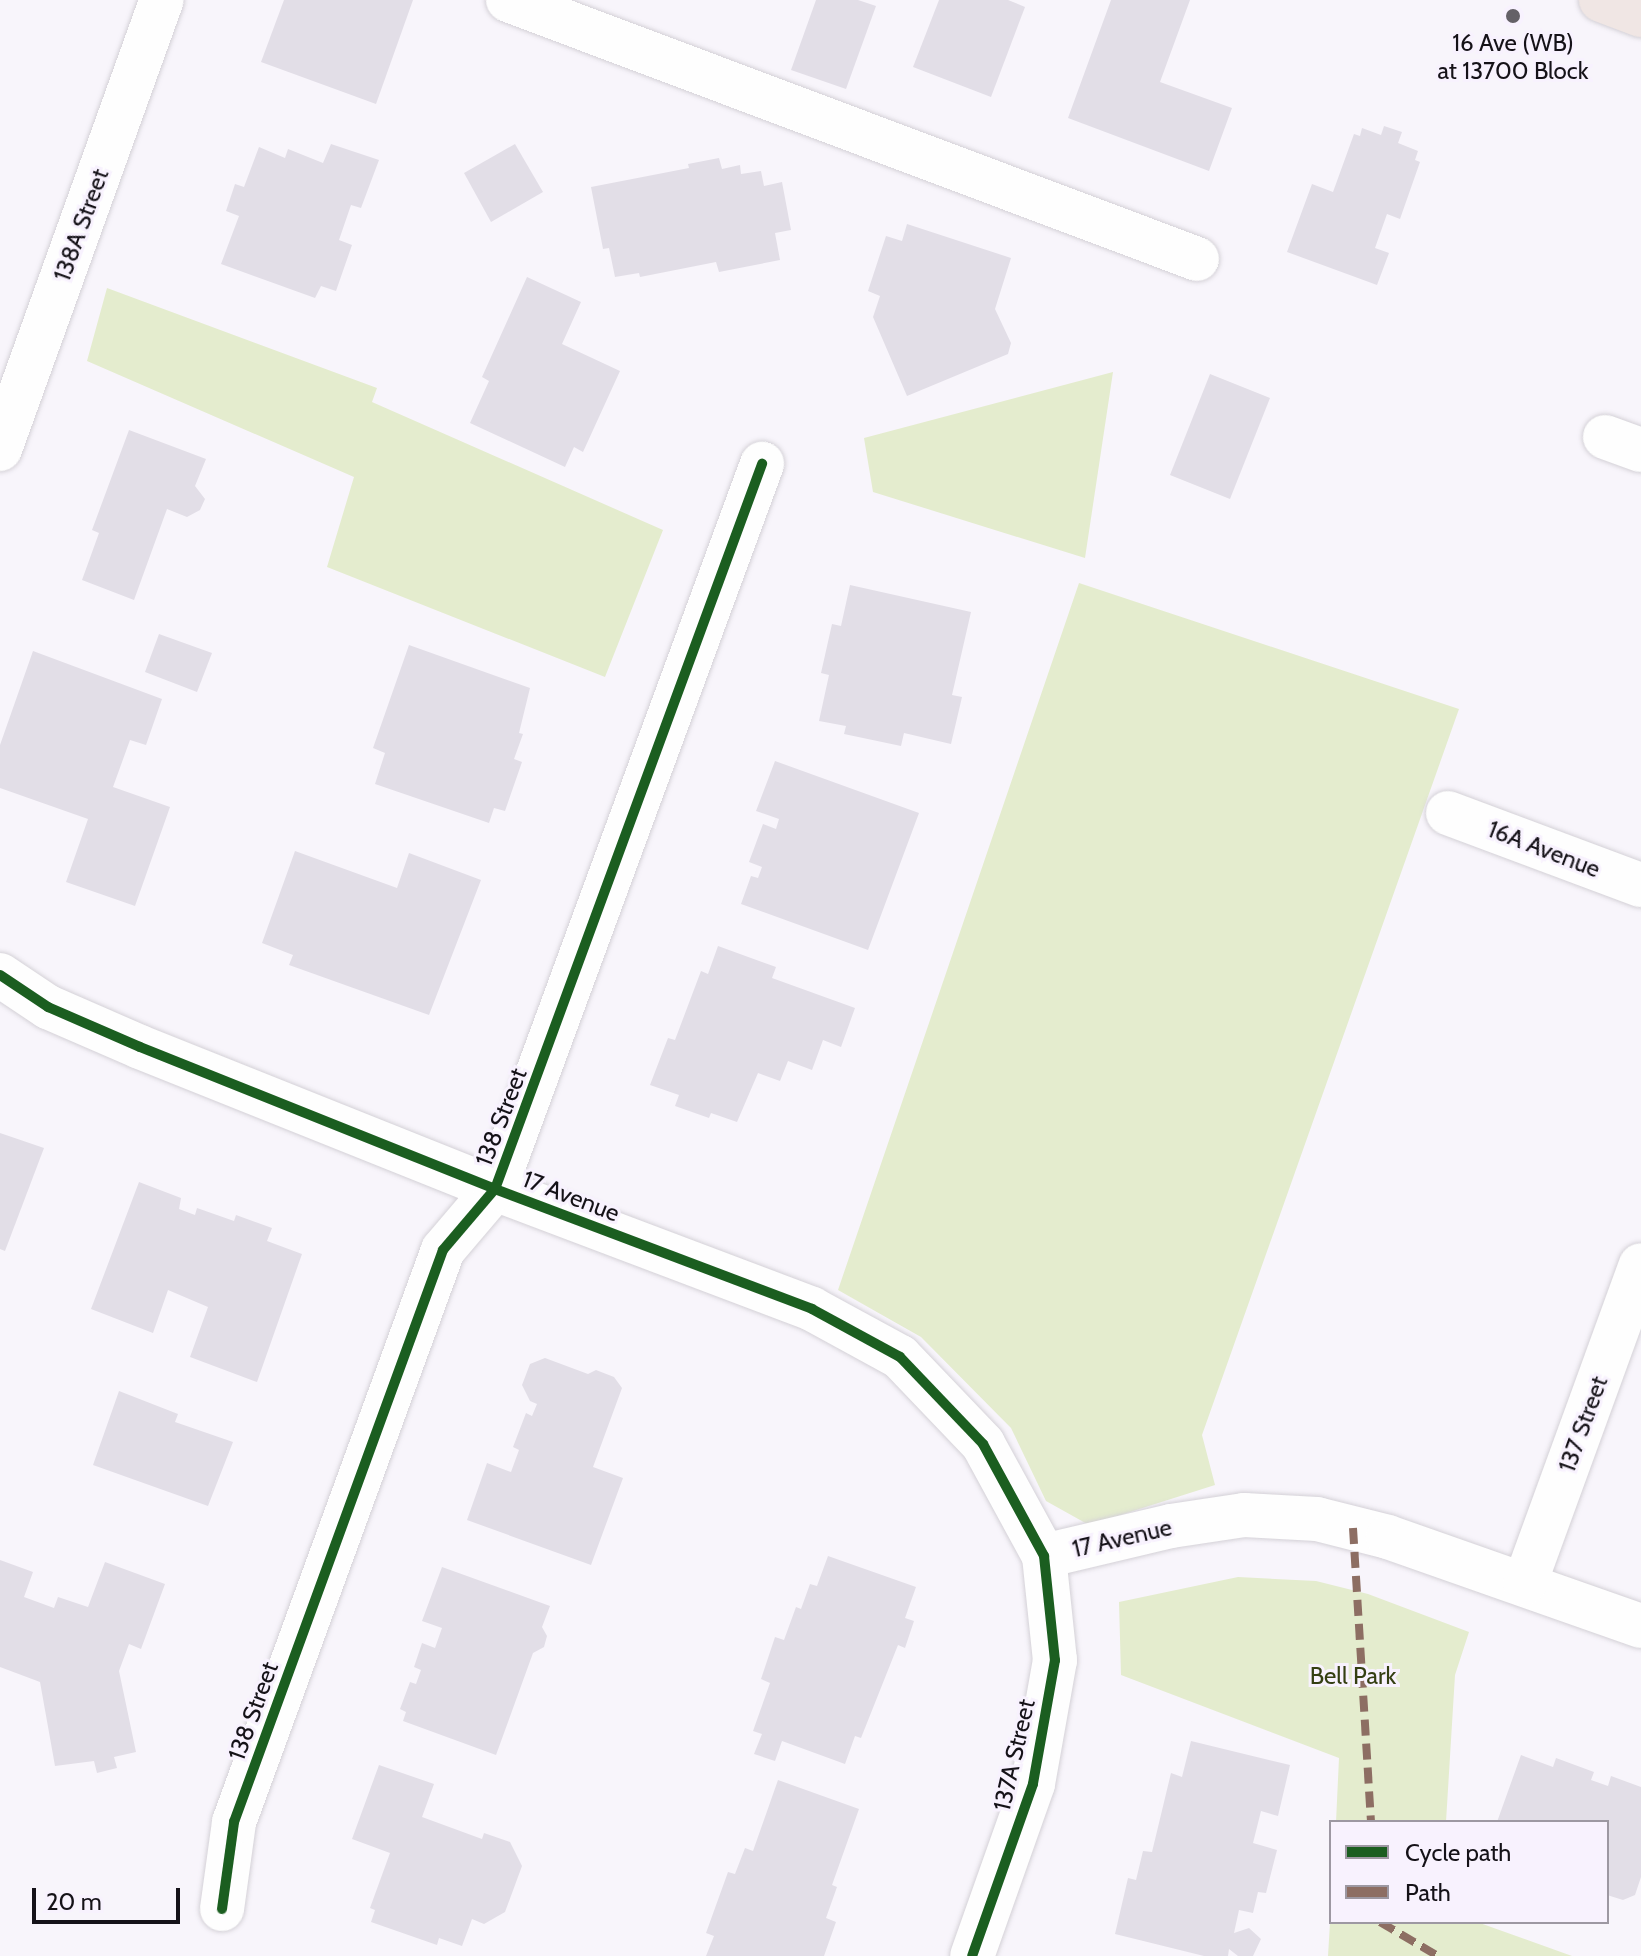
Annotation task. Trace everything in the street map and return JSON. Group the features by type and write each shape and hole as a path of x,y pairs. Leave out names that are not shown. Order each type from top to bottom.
{"main road":[{"path":"1601,0 1641,15"}],"street":[{"name":"138A Street","path":"0,449 162,0"},
{"path":"508,0 1197,259"},
{"name":"138 Street","path":"222,1909 234,1822 443,1250 495,1189 762,464"},
{"name":"16A Avenue","path":"1448,813 1641,885"},
{"name":"17 Avenue","path":"0,975 61,1013 495,1189 812,1309 900,1357 983,1444 1044,1556 1171,1526 1244,1515 1317,1519 1388,1537 1641,1626"},
{"name":"137 Street","path":"1525,1583 1641,1265"},
{"name":"137A Street","path":"972,1956 1033,1784 1055,1660 1044,1556"}],"green space":[{"path":"107,288 377,388 372,402 663,530 605,677 327,567 354,477 87,361"},
{"path":"1113,372 1085,558 873,492 864,438"},
{"path":"1079,583 1459,709 1202,1435 1215,1485 1089,1525 1046,1501 1011,1428 921,1337 838,1290"},
{"name":"Bell Park","path":"1238,1577 1316,1581 1368,1594 1469,1632 1455,1675 1446,1820 1336,1820 1339,1758 1121,1675 1119,1602"},
{"path":"1330,1924 1483,1924 1572,1956 1328,1956"}],"building":[{"path":"284,0 413,0 376,104 261,62"},
{"path":"816,0 858,0 876,6 846,89 791,70"},
{"path":"939,0 1008,0 1025,7 991,97 913,67"},
{"path":"1111,0 1190,0 1160,82 1232,108 1209,171 1068,118"},
{"path":"1384,126 1402,132 1398,143 1418,151 1415,160 1420,162 1400,219 1387,214 1375,248 1389,253 1377,285 1287,252 1312,184 1333,192 1354,134 1360,136 1362,128 1381,135"},
{"path":"331,144 379,160 361,208 351,205 339,240 352,245 336,291 321,286 315,298 221,264 239,216 226,211 235,184 244,187 259,147 285,158 288,149 323,163"},
{"path":"515,144 543,192 491,222 464,173"},
{"path":"719,158 722,169 740,165 741,174 761,171 764,186 782,182 791,230 775,233 780,260 719,272 716,262 640,277 639,273 615,277 609,248 603,249 591,187 689,168 688,164"},
{"path":"907,224 1011,258 995,309 1011,343 1008,354 907,396 873,317 880,296 868,291 886,236 902,241"},
{"path":"527,277 581,302 562,344 620,371 583,452 574,447 565,467 470,423 489,381 482,377"},
{"path":"1210,374 1270,398 1230,499 1170,475"},
{"path":"129,430 206,459 195,486 205,499 200,510 187,517 167,509 134,600 82,580 99,533 92,530"},
{"path":"850,585 971,612 952,695 962,697 951,744 904,733 901,746 844,734 846,726 819,721 829,675 821,673 832,624 841,626"},
{"path":"159,634 212,653 197,692 145,672"},
{"path":"409,645 530,688 519,733 523,734 514,759 522,762 505,811 494,808 489,823 375,784 385,753 373,748"},
{"path":"33,651 162,699 146,745 130,740 113,787 170,807 135,906 66,882 88,819 0,788 0,745"},
{"path":"775,761 919,813 868,950 741,904 751,876 758,878 762,867 749,862 763,824 776,829 779,819 756,811"},
{"path":"295,851 397,888 409,853 481,880 429,1015 289,965 293,955 262,943"},
{"path":"718,946 776,967 772,978 855,1008 841,1047 823,1040 812,1070 788,1061 780,1081 758,1073 737,1122 711,1113 709,1118 675,1106 679,1095 650,1085 668,1038 675,1040 701,971 708,974"},
{"path":"0,1133 44,1148 5,1251 0,1249"},
{"path":"139,1182 181,1198 179,1209 195,1215 197,1208 234,1221 236,1215 272,1228 267,1241 302,1254 257,1382 190,1357 208,1307 168,1290 153,1333 91,1309"},
{"path":"545,1358 588,1374 596,1370 614,1377 622,1388 593,1467 623,1478 591,1565 467,1520 487,1463 511,1472 519,1450 513,1447 526,1413 532,1416 537,1404 530,1401 522,1385 530,1364"},
{"path":"119,1391 178,1414 175,1422 233,1442 208,1506 93,1465"},
{"path":"828,1556 916,1587 905,1618 914,1621 905,1648 898,1645 861,1738 855,1736 845,1764 782,1741 775,1761 754,1754 762,1734 753,1731 770,1683 761,1679 775,1637 784,1640 796,1607 801,1609 810,1584 817,1586"},
{"path":"0,1560 33,1572 24,1597 54,1608 58,1597 88,1607 105,1562 165,1584 141,1649 129,1644 119,1671 136,1752 114,1757 117,1768 97,1773 94,1761 55,1766 40,1682 0,1667"},
{"path":"442,1567 550,1606 542,1627 547,1636 544,1647 533,1653 496,1755 403,1721 406,1712 400,1709 410,1682 416,1684 421,1670 414,1667 422,1643 435,1648 442,1628 422,1621"},
{"path":"1191,1741 1290,1765 1278,1816 1261,1811 1253,1843 1277,1850 1266,1893 1258,1892 1253,1913 1239,1910 1234,1933 1249,1928 1261,1939 1253,1956 1238,1956 1229,1949 1228,1956 1204,1956 1115,1934 1128,1878 1136,1880 1143,1851 1152,1852 1171,1773 1182,1777"},
{"path":"1521,1755 1553,1767 1556,1758 1594,1772 1591,1780 1608,1786 1611,1776 1641,1787 1641,1877 1635,1895 1623,1900 1609,1896 1609,1820 1498,1820"},
{"path":"379,1765 434,1784 422,1817 482,1839 484,1833 510,1842 522,1866 505,1912 484,1924 472,1919 462,1946 439,1938 437,1945 371,1922 375,1910 370,1908 390,1853 352,1839"},
{"path":"778,1780 859,1809 832,1885 837,1887 826,1918 836,1922 824,1956 706,1956 714,1936 706,1933 728,1872 735,1874 745,1848 753,1851"}],"marked path":[{"path":"1353,1528 1371,1820"},
{"path":"1383,1924 1438,1956"}],"cycle path":[{"path":"222,1909 234,1822 443,1250 495,1189 762,464"},
{"path":"0,975 48,1007 140,1047 495,1189 812,1309 900,1357 983,1444 1044,1556 1055,1660 1033,1784 972,1956"}],"place":[{"name":"16 Ave (WB) at 13700 Block","path":"1513,16"}]}
